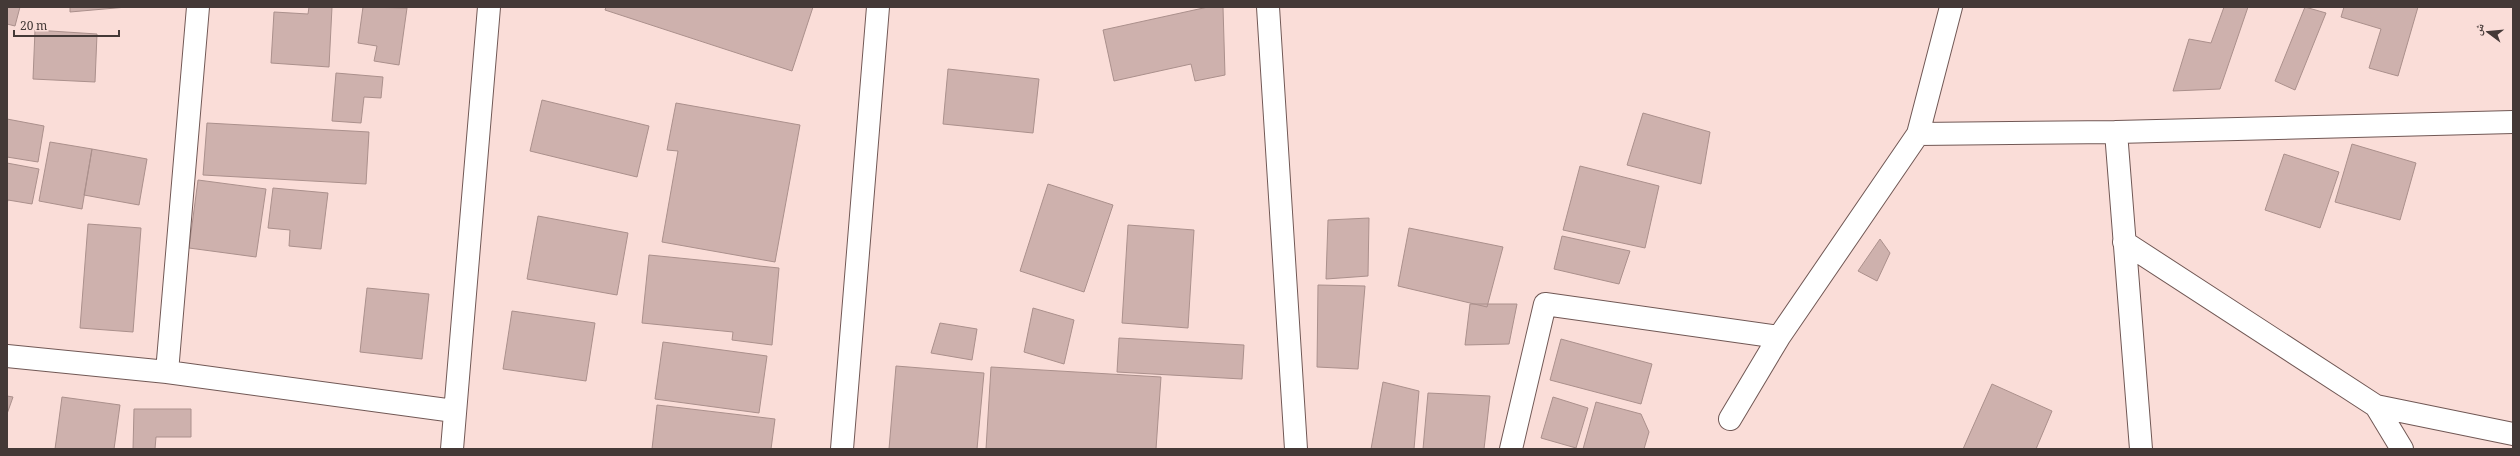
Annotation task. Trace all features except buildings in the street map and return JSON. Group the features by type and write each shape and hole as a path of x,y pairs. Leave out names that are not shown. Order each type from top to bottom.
{"street":[{"path":"167,372 198,7"},
{"path":"452,449 489,7"},
{"path":"842,449 878,7"},
{"path":"1268,7 1296,449"},
{"path":"1730,419 1779,337 1918,134 1951,7"},
{"path":"1918,134 2116,132 2513,122"},
{"path":"2116,132 2140,449"},
{"path":"2124,242 2376,406 2513,434"},
{"path":"1511,449 1545,304 1779,337"},
{"path":"7,356 167,372 454,411"},
{"path":"2376,406 2402,449"}]}
